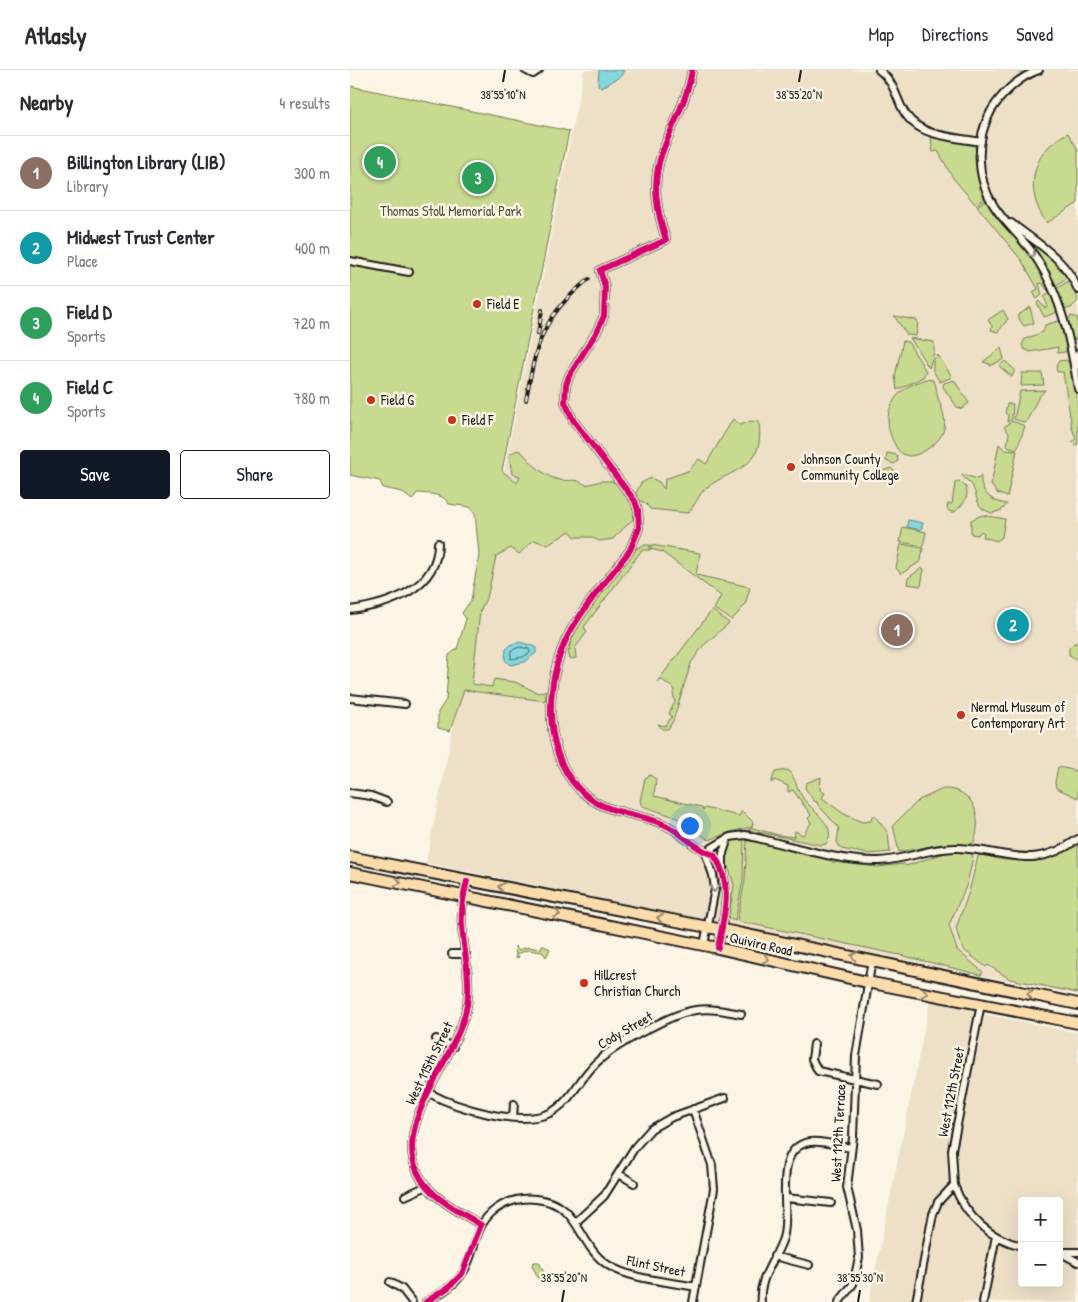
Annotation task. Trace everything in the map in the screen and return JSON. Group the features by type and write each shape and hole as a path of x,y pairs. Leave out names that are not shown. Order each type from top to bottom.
{"main road":[{"name":"Quivira Road","path":"350,857 721,929 1078,1004"},
{"name":"Quivira Road","path":"350,872 704,945 867,982 1078,1024"}],"street":[{"path":"525,70 533,74 539,70"},
{"path":"692,70 683,106 661,154 657,174 656,203 666,240 600,270 605,287 604,316 566,385 565,402 568,410 630,494 638,510 639,519 636,538 630,550 570,631 562,647 557,664 552,709 555,745 567,775 577,787 588,797 608,808 665,825 705,852 714,855 723,870"},
{"path":"879,70 895,90 905,115 920,129 981,142"},
{"path":"1039,70 1023,78 1004,94 989,116 981,142 981,169 984,184 994,207 1025,243 1049,281 1065,320 1078,389"},
{"path":"1001,216 1050,252 1069,272 1078,290"},
{"path":"350,261 409,272"},
{"path":"1076,378 1078,354"},
{"path":"350,610 380,606 393,601 418,585 433,567 438,553 438,543"},
{"path":"350,698 404,704"},
{"path":"350,793 372,796 387,802"},
{"path":"705,852 728,838 745,835 811,850 879,861 946,848 975,850 1017,858 1031,858 1059,850 1078,839"},
{"path":"718,948 727,894 723,870 723,853 728,838"},
{"path":"704,945 715,889 714,875 705,852"},
{"name":"West 115th Street","path":"467,881 463,895 462,925 469,978 467,1002 462,1025 453,1047 415,1120 412,1137 416,1167 426,1186 444,1202 481,1225"},
{"path":"452,954 466,954"},
{"name":"West 112th Terrace","path":"839,1302 853,1284 859,1258 857,1230 847,1187 852,1148 854,1080 867,982 872,960"},
{"name":"West 112th Street","path":"981,1004 952,1150 954,1185 969,1214 979,1225 996,1236 1018,1244"},
{"name":"Cody Street","path":"428,1093 456,1105 513,1117 531,1118 554,1110 568,1099 586,1073 601,1058 676,1016 702,1009 741,1014"},
{"name":"West 115th Street","path":"436,1038 453,1047"},
{"path":"814,1044 812,1059 818,1071 878,1084"},
{"path":"576,1222 604,1196 635,1147 651,1129 672,1117 725,1098"},
{"path":"513,1117 514,1104"},
{"path":"693,1109 712,1166 714,1190 693,1302"},
{"path":"761,1302 762,1284 784,1237 787,1219 784,1188 787,1164 797,1148 804,1144 819,1142 852,1148"},
{"path":"619,1174 634,1183"},
{"path":"916,1302 935,1207 946,1191 954,1185"},
{"path":"405,1196 426,1186"},
{"name":"Flint Street","path":"426,1302 450,1287 462,1274 481,1225 498,1208 509,1202 526,1198 544,1200 556,1204 576,1222 592,1250 604,1262 616,1270 696,1286"},
{"path":"786,1198 831,1203"},
{"path":"982,1302 996,1236"},
{"path":"1063,1252 1078,1252"},
{"path":"1063,1254 1078,1262"},
{"path":"774,1256 809,1266"},
{"path":"390,1282 402,1289 412,1302"}],"shaded area":[{"name":"Johnson County Community College","path":"584,70 1078,70 1078,995 426,863"},
{"path":"930,1001 975,1011 947,1155 947,1170 954,1198 962,1213 980,1232 1004,1246 1018,1250 1018,1287 1063,1287 1063,1260 1078,1264 1078,1302 869,1302"},
{"path":"985,1014 1078,1033 1078,1249 1063,1247 1063,1197 1018,1197 1018,1240 997,1232 988,1226 970,1207 964,1194 959,1181 957,1150"}],"green space":[{"name":"Thomas Stoll Memorial Park","path":"350,86 569,131 502,471 517,483 520,476 512,474 509,455 517,450 522,452 539,469 555,479 576,480 586,485 601,481 611,481 619,484 631,502 635,513 633,519 613,539 599,541 591,537 575,537 570,531 548,545 534,540 519,554 511,548 496,556 488,594 480,611 472,684 492,687 494,679 515,682 538,693 547,690 545,701 464,690 450,731 438,728 438,712 446,700 449,655 457,649 466,619 462,613 471,600 479,555 475,513 470,507 449,504 443,498 431,494 417,493 412,500 402,492 383,488 380,481 350,475"},
{"path":"1068,133 1078,150 1078,203 1047,223 1039,211 1035,198 1033,185 1035,173 1039,161 1046,150 1055,140"},
{"path":"935,136 975,145 978,172 986,197 976,205 953,178 938,151 933,152 931,139"},
{"path":"987,199 1000,219 1030,255 1050,289 1048,291 1042,283 1039,284 1042,295 1037,299 1033,292 1038,289 1022,261 977,206"},
{"path":"1035,246 1045,251 1069,276 1055,286 1034,249"},
{"path":"1070,280 1075,288 1078,301 1071,308 1066,309 1056,289"},
{"path":"1052,292 1058,310 1044,317 1037,303 1039,301 1045,308 1048,307 1044,297"},
{"path":"1030,307 1034,323 1024,326 1017,316"},
{"path":"1003,310 1008,319 998,332 991,330 992,326 988,320"},
{"path":"894,316 916,320 918,322 916,336 907,335"},
{"path":"1071,316 1078,318 1078,336 1076,340 1072,338 1068,320"},
{"path":"1058,321 1062,323 1068,349 1065,352 1057,353 1058,347 1030,352 1024,349 1022,345 1025,339 1043,332 1045,325"},
{"path":"910,338 934,342 934,353 929,368"},
{"path":"903,341 908,342 926,371 923,377 897,390 895,376"},
{"path":"1001,348 1004,359 990,366 990,364 983,362"},
{"path":"938,355 952,377 940,382 933,371 933,360"},
{"path":"1066,360 1071,364 1078,406 1078,444 1075,445 1072,442 1076,439 1072,428 1063,372 1057,372 1056,366 1059,361"},
{"path":"1005,361 1015,370 1012,377 999,366"},
{"path":"1022,373 1042,373 1044,385 1021,386"},
{"path":"926,379 933,380 935,384 944,420 943,433 926,450 909,456 897,449 893,441 888,425 889,410 896,397 902,391"},
{"path":"954,380 969,403 962,409 957,407 943,387 944,383"},
{"path":"1045,390 1038,398 1026,423 1014,419 1020,391"},
{"path":"1007,404 1013,404 1012,419 1007,422 1008,415 1005,413"},
{"path":"733,419 740,425 751,421 759,422 760,438 757,450 752,458 737,471 706,488 688,513 650,509 635,495 641,483 651,478 659,482 664,489 665,479 688,471 699,459 706,464"},
{"path":"1012,421 1025,426 1017,449 1007,446 1009,433 1004,427"},
{"path":"999,444 1005,450 1017,451 1007,497 997,493 991,485"},
{"path":"887,453 897,455 898,461 894,464 886,461"},
{"path":"891,468 895,472 893,479 890,482 880,480 876,473"},
{"path":"961,474 978,479 981,475 984,491 996,501 1007,504 1002,510 993,513 983,509 978,502 972,485"},
{"path":"959,481 966,487 966,499 955,512 950,512 947,508 948,504 952,504 955,483"},
{"path":"982,515 1005,519 1002,537 997,541 983,537 984,533 981,531 978,535 971,534 971,520"},
{"path":"903,527 926,532 923,546 900,542"},
{"path":"901,544 923,548 921,561 901,574 896,568"},
{"path":"643,545 650,545 650,550 642,550 584,627 587,632 575,648 576,658 570,659 568,651 570,650 576,630 607,584 634,550"},
{"path":"651,545 700,553 696,575 750,587 745,605 732,620 714,609 721,596 662,552 651,549"},
{"path":"922,568 924,569 921,586 907,584 908,578"},
{"path":"712,610 729,623 703,646 691,663 673,721 668,729 662,729 658,724 665,726 672,717 669,713 675,702 673,694 675,690 661,679 657,682"},
{"path":"1074,643 1078,643 1078,660 1069,655 1069,648"},
{"path":"1058,767 1078,771 1078,798 1056,788 1055,782"},
{"path":"788,770 803,798 827,826 829,838 826,844 821,845 748,830 753,828 794,837 795,831 803,835 811,823 808,818 811,815 793,790 788,792 788,786 775,780 771,783 775,772"},
{"path":"650,775 656,779 654,796 701,807 703,810 705,808 739,816 742,811 753,822 752,827 730,832 709,840 675,817 642,806 640,801 645,778"},
{"path":"821,777 820,790 825,793 822,798 844,814 862,822 871,821 872,816 875,816 888,833 890,852 869,854 841,849 837,842 839,828 817,802 814,801 805,788 806,783"},
{"path":"943,789 962,793 974,806 977,833 974,842 969,845 942,844 899,852 893,825 919,800"},
{"path":"744,838 743,880 735,921 728,918 734,885 726,860 726,847 732,840"},
{"path":"747,838 831,860 832,862 877,867 904,864 906,866 948,852 970,853 973,857 967,884 949,925 957,950 983,972 981,975 900,955 737,921 745,880"},
{"path":"1078,844 1078,993 1010,979 988,965 986,967 965,951 960,943 956,928 969,892 978,856 984,855 997,859 1019,861 1040,859 1059,854"},
{"path":"542,945 550,949 546,957 542,952 528,950 517,954 519,957 516,958 515,946 518,950 528,947 541,949"},
{"path":"533,1262 539,1262 546,1277 540,1281 532,1266"}],"water":[{"path":"599,70 624,70 621,76 601,88 598,85"},
{"path":"908,520 923,523 921,530 907,527"},
{"path":"520,642 536,647 536,653 525,662 510,665 505,660 506,649 512,644"}],"railway":[{"path":"526,400 533,363 544,332 561,306 589,279"},
{"path":"538,334 542,310"}],"cycle path":[{"path":"692,70 683,103 662,153 657,175 656,197 666,240 600,270 605,287 604,316 596,333 569,376 566,385 565,402 573,420 635,501 638,510 639,528 630,550 576,621 561,651 551,696 551,719 555,742 562,763 573,782 588,797 605,807 654,820 670,827 707,853 714,855 720,866 726,888 725,912 718,948"},
{"path":"426,1302 449,1287 462,1274 481,1225 433,1193 417,1172 412,1149 415,1125 424,1101 460,1028 467,1005 468,975 462,920 464,892 467,881"}],"place":[{"name":"Field C","path":"380,162"},
{"name":"Field D","path":"478,178"},
{"name":"Field E","path":"477,304"},
{"name":"Field G","path":"371,400"},
{"name":"Field F","path":"452,420"},
{"name":"Johnson County Community College","path":"791,467"},
{"name":"Midwest Trust Center","path":"1013,625"},
{"name":"Billington Library (LIB)","path":"897,630"},
{"name":"Nermal Museum of Contemporary Art","path":"961,715"},
{"name":"Hillcrest Christian Church","path":"584,983"}]}
